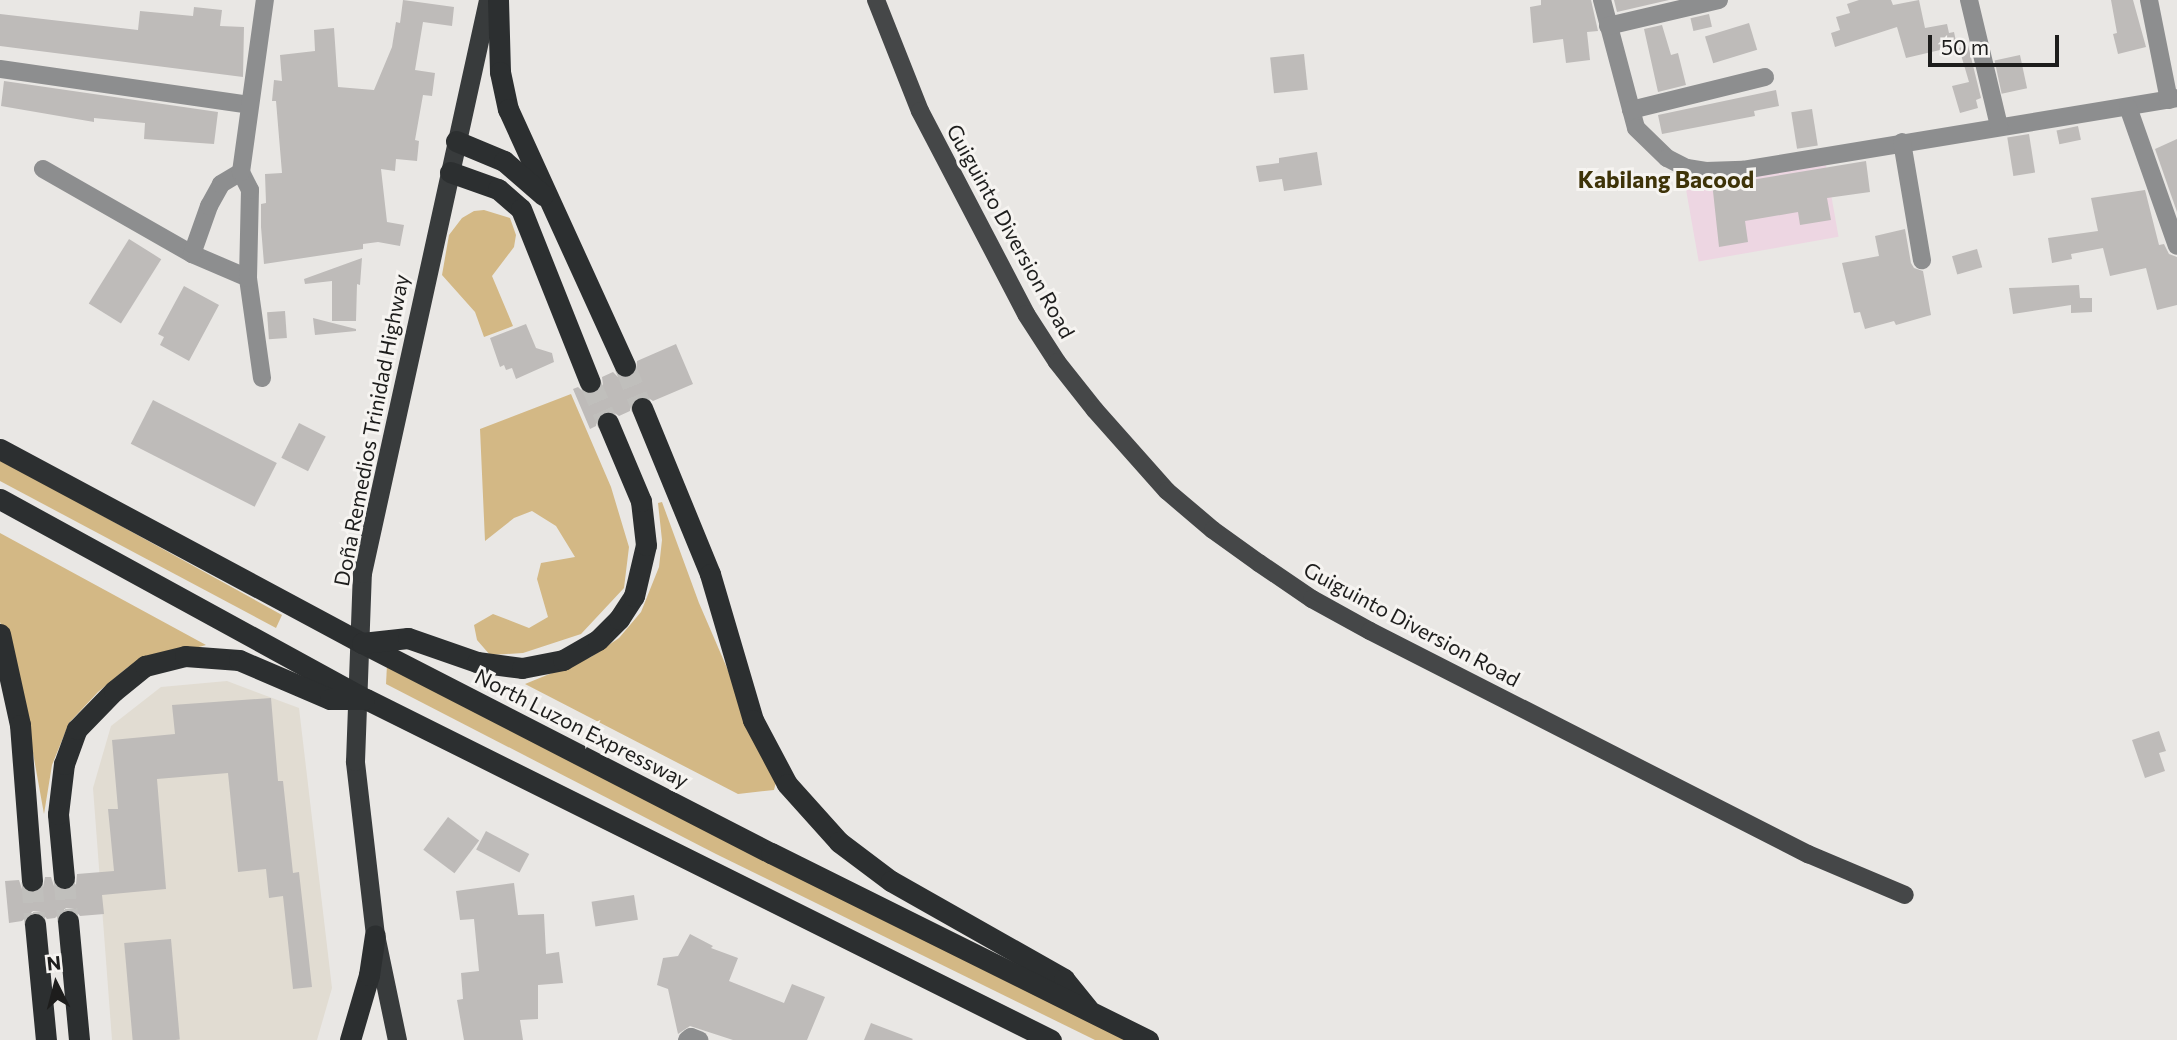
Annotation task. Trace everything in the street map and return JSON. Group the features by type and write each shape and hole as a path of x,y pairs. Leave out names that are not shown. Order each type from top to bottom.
{"highway":[{"name":"Doña Remedios Trinidad Highway","path":"397,1040 375,935 355,761 362,573 488,0"},
{"path":"498,0 500,72 505,96 548,198 625,366"},
{"path":"456,141 504,161 548,198"},
{"path":"450,172 498,189 521,209 590,382"},
{"path":"642,408 710,574 752,720 787,784 839,842 891,881 1064,979 1091,1013"},
{"path":"362,643 408,638 477,662 522,668 564,660 598,640 619,619 634,596 646,545 641,501 608,423"},
{"name":"North Luzon Expressway","path":"0,449 362,643 1148,1040"},
{"path":"0,499 366,699 1051,1040"},
{"path":"0,634 20,725 32,881"},
{"path":"64,878 58,814 64,764 77,729 114,691 145,666 185,656 239,660 330,699 366,699"},
{"path":"68,921 79,1040"},
{"path":"35,924 46,1040"},
{"path":"350,1040 369,975 375,935"}],"main road":[{"name":"Guiguinto Diversion Road","path":"876,0 920,111 1026,314 1057,362 1095,410 1167,491 1213,530 1259,563 1312,599 1358,625 1808,854 1905,895"}],"street":[{"path":"262,378 248,278 250,190 241,172 265,0"},
{"path":"1602,0 1636,128 1644,139 1667,158 1687,168 1706,171 1743,170 2173,99 2149,0"},
{"path":"1608,26 1719,0"},
{"path":"1969,0 1999,126"},
{"path":"2159,45 2177,40"},
{"path":"0,69 249,105"},
{"path":"1631,110 1765,76"},
{"path":"2128,107 2174,227 2177,246"},
{"path":"1902,142 1922,260"},
{"path":"43,169 191,254 248,278"},
{"path":"191,254 209,206 221,184 241,172"},
{"path":"687,1040 691,1037 699,1040"}],"shaded area":[{"path":"1825,160 1839,237 1699,261 1685,185"},
{"path":"484,210 510,218 516,235 514,247 492,276 513,326 484,337 475,312 442,275 449,235 462,218 474,211"},
{"path":"571,394 611,487 629,547 624,588 581,634 523,653 490,655 477,640 474,625 493,614 529,628 548,617 537,579 541,563 575,557 556,526 532,511 514,518 485,541 480,429"},
{"path":"0,459 282,615 276,628 0,481"},
{"path":"662,502 699,603 776,782 774,790 738,794 525,684 591,657 619,638 641,612 659,567 662,540 658,503"},
{"path":"0,533 206,645 128,667 98,692 69,723 52,765 44,814 20,681 0,622"},
{"path":"387,665 1144,1040 1095,1040 716,854 386,684"},
{"path":"227,681 299,708 332,988 317,1040 112,1040 93,788 111,726 161,687"}],"building":[{"path":"403,0 454,7 452,26 423,22 415,70 435,73 432,96 423,95 415,140 419,141 417,161 396,159 395,171 381,169 387,222 404,225 400,246 378,242 363,244 363,249 264,264 261,204 266,203 265,174 282,173 276,101 272,101 274,80 282,81 280,55 315,51 314,30 334,28 338,87 374,90 392,47 396,22 400,23"},
{"path":"1541,0 1591,0 1598,31 1587,32 1590,60 1566,63 1563,39 1533,43 1530,7 1541,5"},
{"path":"1614,0 1669,0 1617,12"},
{"path":"1859,0 1891,0 1893,5 1919,0 1925,28 1947,24 1949,33 1954,32 1957,46 1906,58 1897,27 1835,47 1831,33 1840,30 1836,17 1850,13 1847,4"},
{"path":"2111,0 2133,0 2146,47 2118,54 2113,34 2117,33"},
{"path":"194,7 222,10 220,26 244,27 243,77 0,46 0,14 138,30 140,11 193,16"},
{"path":"1709,14 1712,27 1693,31 1690,18"},
{"path":"1749,23 1757,50 1713,63 1705,36"},
{"path":"1662,25 1671,55 1678,53 1686,85 1658,92 1644,29"},
{"path":"1968,45 1981,98 1976,100 1978,108 1960,113 1952,86 1969,82 1959,48"},
{"path":"1304,54 1308,90 1274,93 1270,58"},
{"path":"2020,55 2027,88 2002,94 1995,60"},
{"path":"4,81 218,112 214,144 144,139 145,123 94,118 94,122 1,106"},
{"path":"1776,90 1779,106 1754,111 1755,116 1662,134 1658,115"},
{"path":"1812,109 1818,146 1797,149 1791,112"},
{"path":"2078,126 2081,140 2059,144 2056,131"},
{"path":"2029,134 2035,173 2013,176 2007,137"},
{"path":"2177,139 2177,212 2155,149"},
{"path":"1317,152 1322,185 1284,191 1282,179 1259,182 1256,166 1279,163 1279,158"},
{"path":"1866,161 1870,192 1827,198 1831,220 1800,225 1798,212 1745,221 1748,242 1719,247 1712,182 1745,181"},
{"path":"2145,190 2159,245 2164,244 2169,254 2177,257 2177,305 2157,310 2146,268 2110,276 2103,248 2071,254 2072,259 2052,263 2048,238 2098,231 2091,198"},
{"path":"1905,229 1911,263 1914,268 1923,271 1931,315 1896,325 1894,321 1865,329 1860,312 1854,313 1842,263 1879,256 1875,236"},
{"path":"129,239 161,259 121,324 89,303"},
{"path":"1977,249 1982,267 1957,274 1952,256"},
{"path":"362,258 360,285 357,284 356,321 332,321 332,281 305,284 304,279"},
{"path":"2079,285 2080,298 2092,298 2092,312 2071,313 2071,305 2013,314 2009,288"},
{"path":"184,286 219,305 189,361 160,345 164,337 158,334"},
{"path":"285,311 287,338 269,339 267,312"},
{"path":"313,318 356,329 356,331 315,335"},
{"path":"526,324 536,348 552,353 554,362 516,379 512,368 506,370 504,365 500,367 490,338"},
{"path":"676,344 693,384 653,401 644,395 636,396 631,401 630,411 619,416 610,410 604,411 597,416 596,426 590,429 573,389 578,387 587,395 595,394 603,385 602,377 613,372 618,377 630,378 636,373 637,361"},
{"path":"153,400 277,463 255,507 131,444"},
{"path":"299,423 326,437 308,471 281,458"},
{"path":"271,698 278,781 283,781 293,873 299,872 312,987 293,989 283,896 269,898 266,869 238,872 228,773 157,779 166,889 102,895 104,914 80,916 74,909 66,908 55,918 47,919 41,912 33,911 22,921 9,923 5,881 19,880 22,889 34,894 43,887 45,877 51,877 54,886 65,891 76,884 77,874 114,871 108,809 118,809 112,740 175,734 172,705"},
{"path":"2159,731 2166,751 2159,753 2165,771 2145,778 2132,740"},
{"path":"448,817 479,840 454,873 423,850"},
{"path":"486,831 529,854 519,873 476,850"},
{"path":"514,883 518,915 544,914 546,954 559,952 563,983 538,985 538,1019 520,1020 523,1040 464,1040 457,1000 463,999 461,973 479,971 474,919 460,920 456,891"},
{"path":"634,895 638,920 595,926 592,902"},
{"path":"690,934 713,946 711,948 738,958 729,981 784,1003 792,984 825,997 807,1040 733,1040 690,1026 678,1034 668,989 657,985 663,958 678,956"},
{"path":"171,939 180,1040 133,1040 124,943"},
{"path":"871,1023 913,1039 864,1040"}],"tunnel":[{"path":"625,366 642,408"},
{"path":"590,382 608,423"},
{"path":"64,878 68,921"},
{"path":"32,881 35,924"}],"district":[{"name":"Kabilang Bacood","path":"1666,179"}]}
